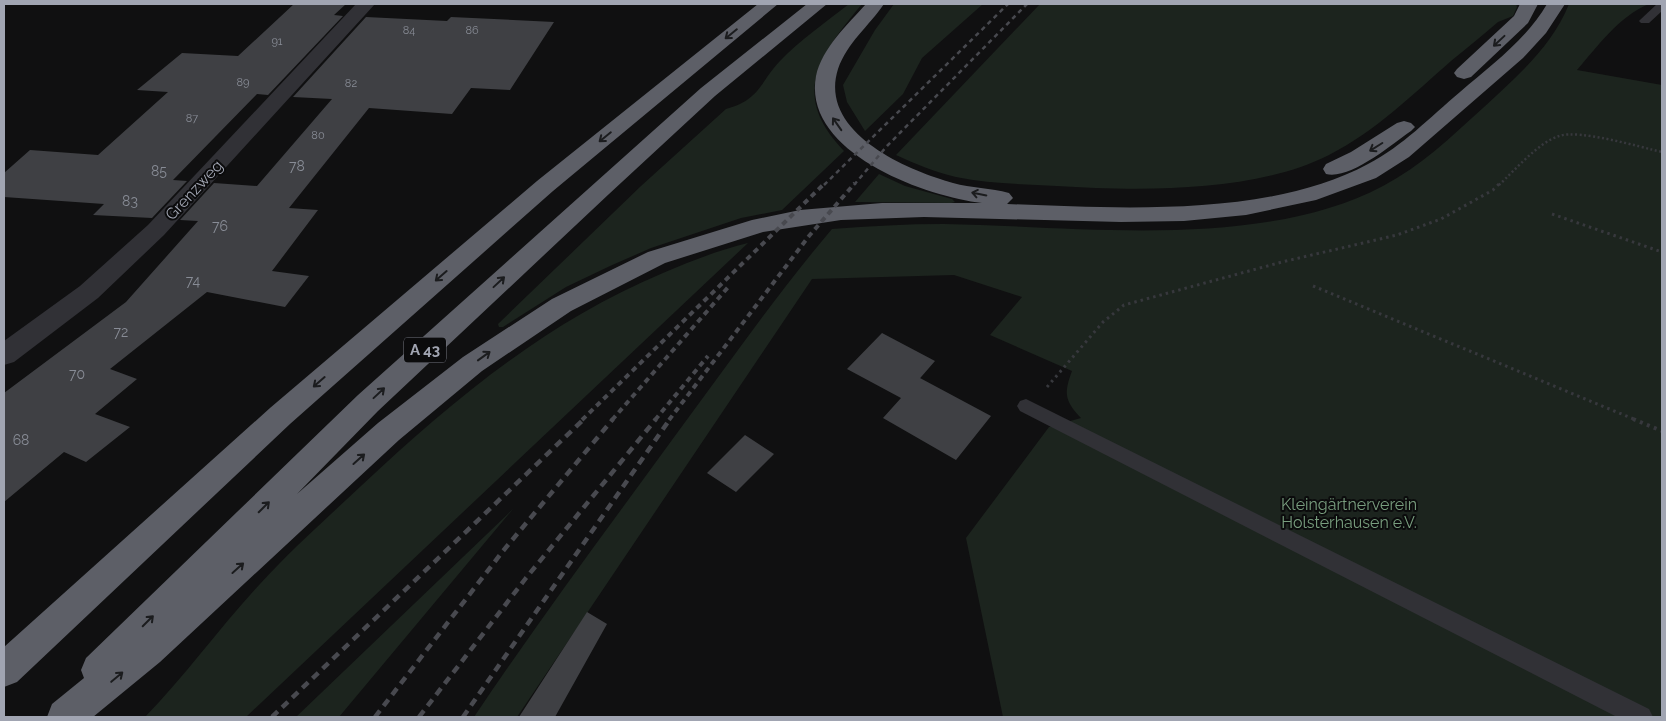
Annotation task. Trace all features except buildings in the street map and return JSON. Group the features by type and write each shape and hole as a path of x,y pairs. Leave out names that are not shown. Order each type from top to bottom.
{"highway":[{"name":"A 43","path":"4,670 280,416 545,186 770,4"},
{"name":"A 43","path":"52,717 368,403 694,105 818,4"},
{"path":"875,4 840,48 826,77 826,94 830,114 857,147 885,165 924,182 994,197 1145,203 1238,196 1299,181 1331,170 1359,157 1388,139 1414,119 1522,19 1528,4"},
{"path":"65,717 116,678 401,421 515,334 549,312 627,269 661,255 728,233 804,216 842,212 945,211 1149,215 1195,214 1258,207 1320,191 1378,168 1402,153 1512,56 1543,25 1556,4"}],"street":[{"name":"Grenzweg","path":"4,355 89,292 156,230 366,4"}],"lane":[{"path":"1644,21 1662,5"},
{"path":"1026,406 1641,717"}],"path":[{"path":"1026,406 1060,374 1103,322 1124,305 1282,262 1398,234 1441,219 1493,190 1544,144 1560,135 1594,136 1662,152"},
{"path":"1552,214 1662,252"},
{"path":"1313,286 1662,430"}],"green space":[{"path":"849,4 862,4 834,40 823,58 817,75 814,93 818,111 827,130 844,151 782,210 741,218 651,248 566,287 503,327 499,327 498,324 641,186 726,109 738,105 753,95 788,53"},
{"path":"894,4 983,4 922,58 903,94 865,131 847,102 843,85 875,30"},
{"path":"1040,4 1516,4 1517,7 1513,16 1498,22 1393,112 1362,135 1329,155 1267,177 1196,187 1124,189 1019,184 956,177 925,168 896,155"},
{"name":"Kleingärtnerverein Holsterhausen e.V.","path":"1569,4 1649,4 1618,24 1577,70 1662,85 1662,717 1003,717 966,538 1049,427 1081,418 1071,406 1067,396 1072,371 990,335 1022,297 954,275 812,279 517,717 474,717 522,647 731,360 790,280 832,229 944,224 1109,230 1168,230 1225,227 1281,220 1334,206 1383,186 1397,178 1447,140 1532,61 1553,34"},
{"path":"879,174 905,186 952,199 955,202 855,202"},
{"path":"748,243 246,717 145,717 175,685 245,600 284,558 396,454 466,394 540,339 620,293 695,260"},
{"path":"513,509 339,717 296,717"}],"railway":[{"path":"824,185 1008,4"},
{"path":"854,185 887,146 1027,4"},
{"path":"582,420 825,183"},
{"path":"669,420 809,236 855,183"},
{"path":"612,420 730,285"},
{"path":"655,420 708,356"},
{"path":"272,717 584,419"},
{"path":"375,717 503,551 613,419"},
{"path":"419,717 526,578 656,419"},
{"path":"463,717 670,419"}]}
